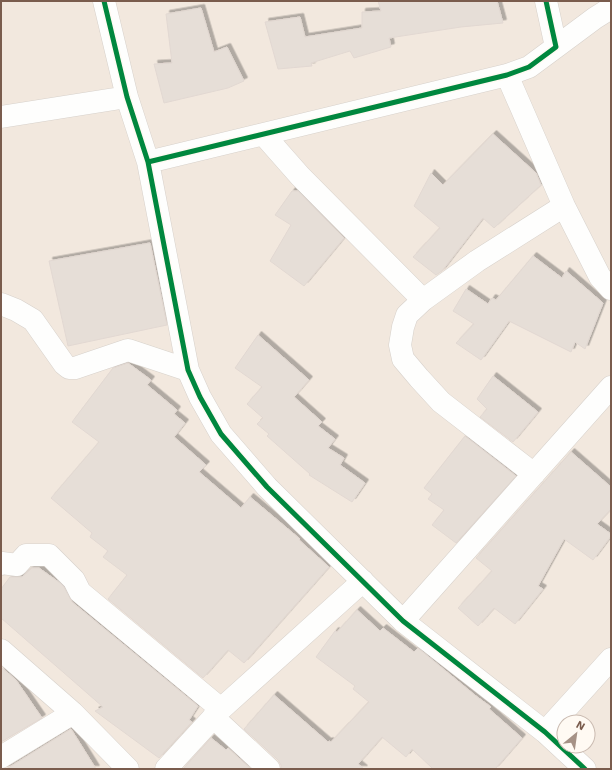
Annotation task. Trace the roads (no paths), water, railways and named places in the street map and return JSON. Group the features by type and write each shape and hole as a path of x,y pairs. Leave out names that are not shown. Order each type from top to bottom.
{"street":[{"path":"104,1 127,97 148,162 188,370 200,397 221,434 267,487 403,621 545,732 585,769"},
{"path":"546,1 556,47"},
{"path":"148,162 507,75 529,67 595,18 611,8"},
{"path":"507,75 564,206 600,276 611,289"},
{"path":"1,117 127,97"},
{"path":"263,134 300,176 423,300"},
{"path":"534,474 441,402 403,359 400,345 407,315 423,300 477,261 564,206"},
{"path":"1,304 16,310 33,320 64,364 69,368 75,368 128,350 188,370"},
{"path":"403,621 611,387"},
{"path":"1,564 16,565 26,555 48,556 74,580 80,592 217,713 268,769"},
{"path":"166,769 217,713 364,581"},
{"path":"1,650 73,713 128,769"},
{"path":"545,732 611,659"},
{"path":"1,758 73,713"}]}
